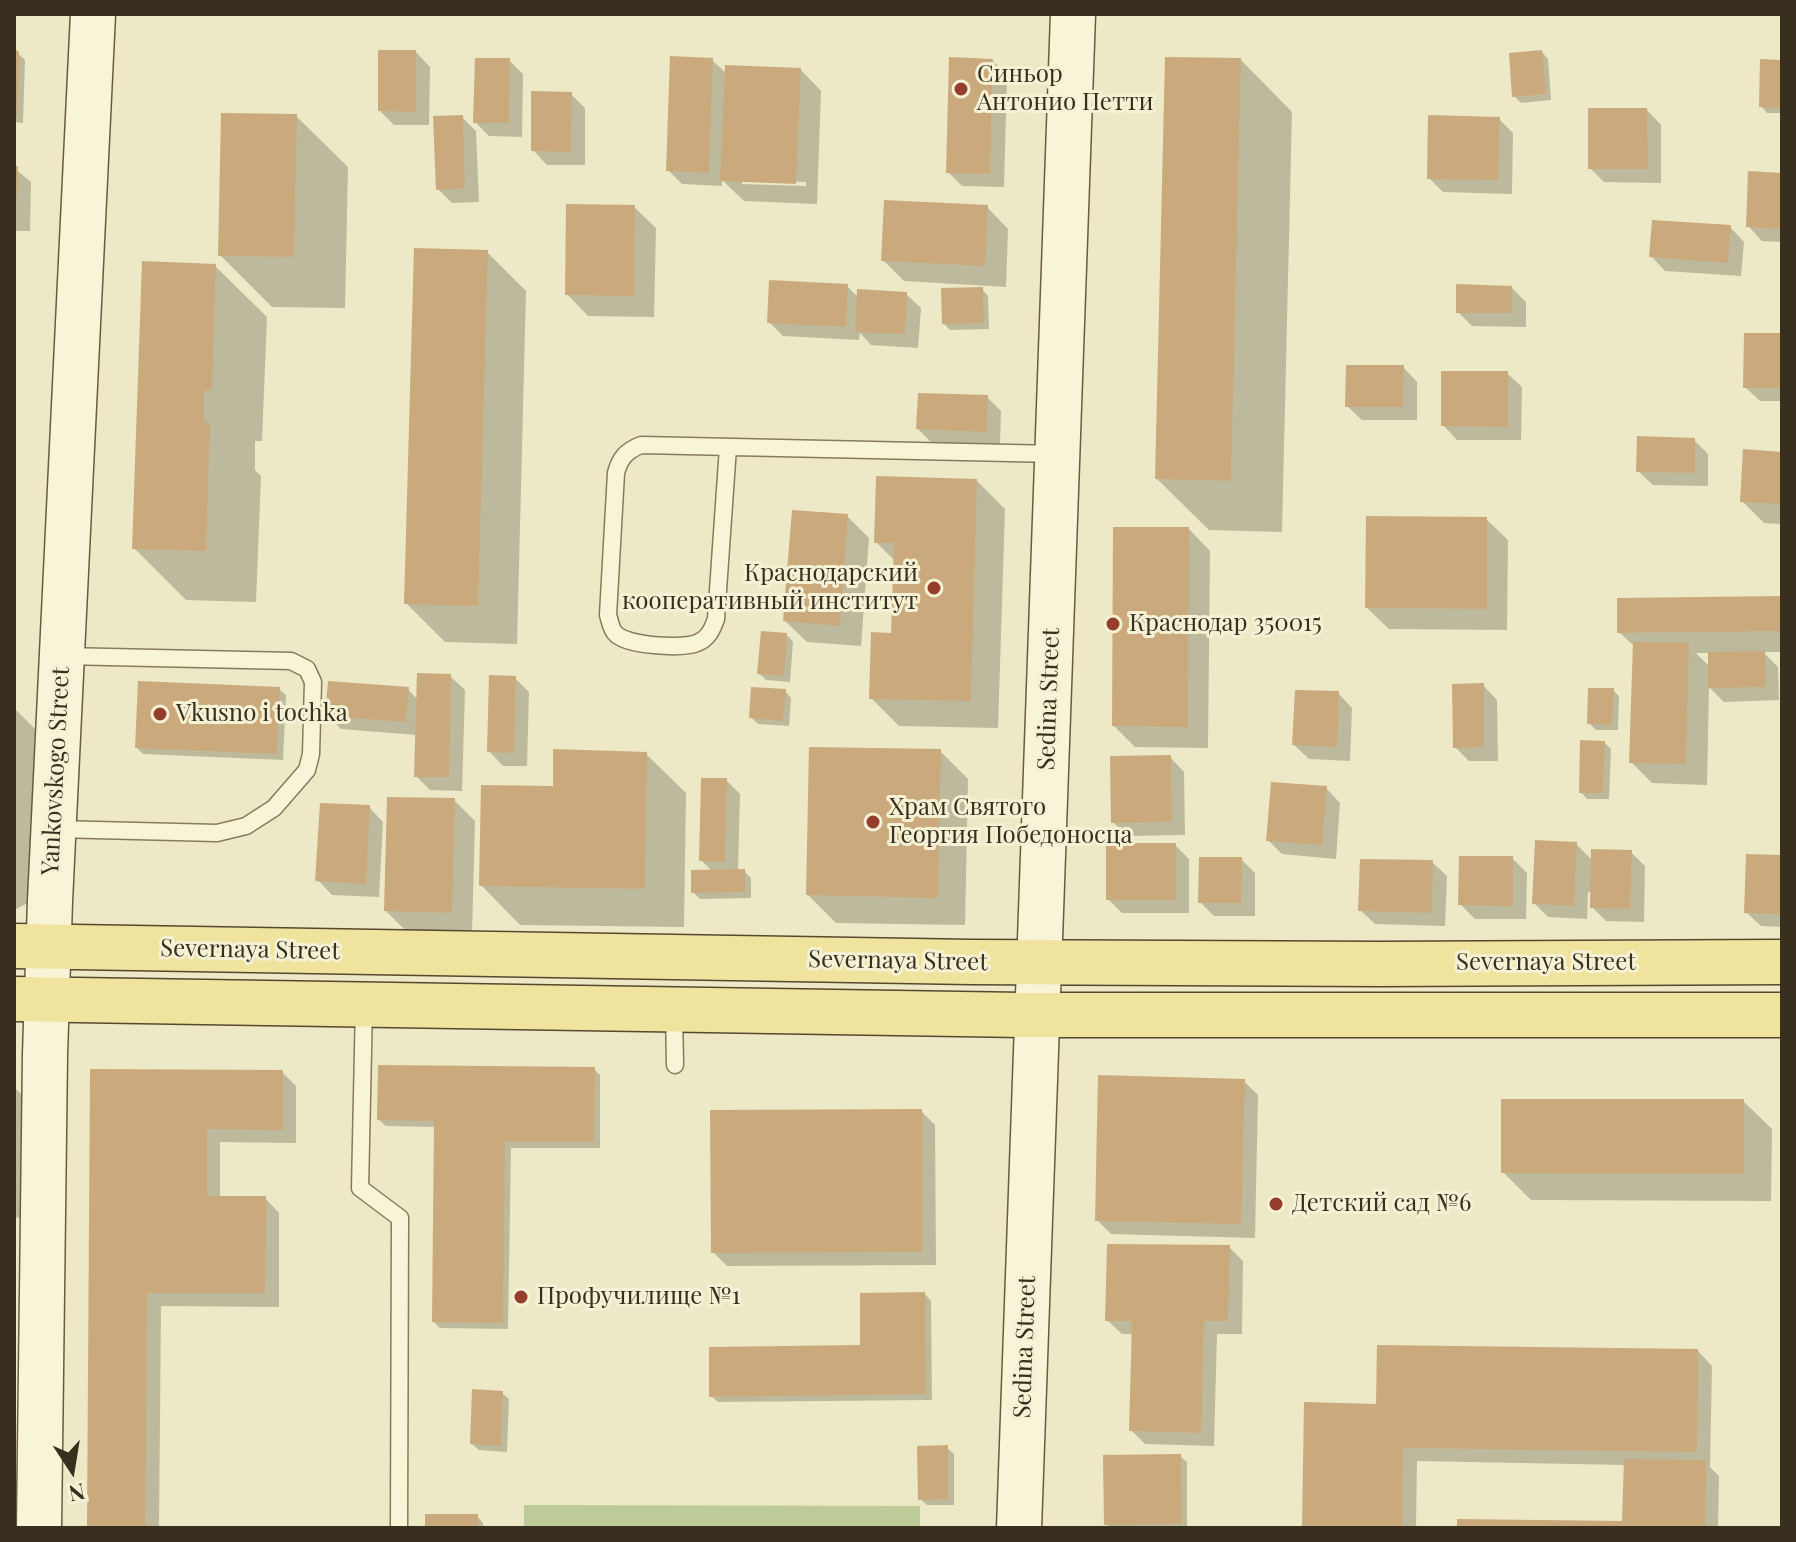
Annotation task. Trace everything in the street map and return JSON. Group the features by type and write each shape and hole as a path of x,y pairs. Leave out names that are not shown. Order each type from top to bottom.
{"main road":[{"name":"Yankovskogo Street","path":"39,1528 31,946 53,829 93,14"},
{"name":"Sedina Street","path":"1019,1528 1028,1280 1030,1015 1057,454 1073,14"},
{"name":"Severnaya Street","path":"31,946 1032,962 1782,962"},
{"path":"30,999 1030,1015 1782,1015"}],"lane":[{"path":"728,447 716,619 711,633 699,643 687,646 637,644 622,639 613,632 608,615 616,473 619,460 629,450 641,445 1057,454"},
{"path":"53,829 217,833 246,826 274,808 307,770 311,754 313,682 307,669 291,661 62,656"},
{"path":"364,1003 360,1188 400,1218 399,1528"},
{"path":"674,1008 675,1065"}],"green space":[{"path":"524,1505 920,1506 920,1528 524,1528"}],"building":[{"path":"14,48 19,52 17,117 14,117"},
{"path":"378,50 416,50 416,112 378,111"},
{"path":"1542,50 1546,94 1512,97 1509,53"},
{"path":"670,56 713,58 709,173 666,171"},
{"path":"949,57 993,59 990,174 946,173"},
{"path":"1165,57 1241,58 1231,481 1155,479"},
{"path":"475,58 510,58 509,123 473,123"},
{"path":"1760,59 1782,60 1782,108 1759,107"},
{"path":"725,65 801,68 796,184 720,181"},
{"path":"531,91 572,92 571,152 531,151"},
{"path":"1588,108 1647,108 1648,169 1588,169"},
{"path":"221,113 297,114 294,257 218,256"},
{"path":"463,115 465,188 436,190 433,116"},
{"path":"1428,115 1500,117 1498,180 1427,179"},
{"path":"14,166 18,166 17,198 14,198"},
{"path":"1748,171 1782,173 1782,229 1746,227"},
{"path":"884,200 988,205 985,266 881,261"},
{"path":"566,204 635,205 634,296 565,295"},
{"path":"1652,220 1731,225 1728,263 1649,257"},
{"path":"414,248 488,250 478,606 404,604"},
{"path":"142,261 216,264 212,390 204,391 204,422 210,423 206,551 132,549"},
{"path":"769,280 848,284 846,327 767,323"},
{"path":"1456,284 1512,286 1512,313 1456,313"},
{"path":"983,287 984,323 942,324 941,288"},
{"path":"857,289 907,292 905,334 855,332"},
{"path":"1744,333 1782,333 1782,388 1743,388"},
{"path":"1346,365 1404,365 1403,407 1345,407"},
{"path":"1441,371 1508,371 1508,427 1441,426"},
{"path":"918,393 988,395 987,432 916,429"},
{"path":"1637,436 1695,438 1695,473 1636,472"},
{"path":"1743,449 1782,452 1782,504 1740,502"},
{"name":"Краснодарский кооперативный институт","path":"876,476 977,479 971,701 869,699 871,632 891,633 894,543 874,543"},
{"path":"792,510 848,514 840,626 783,621"},
{"path":"1366,516 1487,517 1487,609 1365,608"},
{"path":"1113,527 1189,527 1188,727 1112,726"},
{"path":"1782,596 1782,631 1617,633 1617,598"},
{"path":"761,631 787,633 784,676 757,674"},
{"path":"1633,642 1689,643 1686,764 1629,763"},
{"path":"1765,651 1766,687 1708,688 1708,652"},
{"path":"417,673 451,674 449,777 414,777"},
{"path":"489,675 516,676 514,753 487,752"},
{"path":"138,681 280,687 277,754 135,748"},
{"path":"328,681 409,687 406,722 325,716"},
{"path":"1484,683 1484,747 1453,748 1452,684"},
{"path":"751,687 786,689 783,721 749,718"},
{"path":"1588,688 1614,688 1612,725 1587,724"},
{"path":"1295,690 1339,691 1337,747 1292,745"},
{"path":"1580,740 1605,741 1603,793 1579,793"},
{"name":"Храм Святого Георгия Победоносца","path":"809,747 941,749 938,898 806,895"},
{"path":"553,749 647,752 645,889 479,886 481,785 553,786"},
{"path":"1171,755 1172,822 1111,823 1110,756"},
{"path":"701,778 727,778 725,862 699,861"},
{"path":"1271,782 1327,786 1322,845 1266,841"},
{"path":"387,797 455,798 452,913 384,911"},
{"path":"320,803 370,805 366,884 315,881"},
{"path":"1535,840 1577,842 1574,906 1532,904"},
{"path":"1106,843 1176,843 1176,900 1106,900"},
{"path":"1591,849 1632,850 1630,909 1590,908"},
{"path":"1746,854 1782,855 1782,914 1744,913"},
{"path":"1459,856 1513,856 1513,906 1458,905"},
{"path":"1199,857 1242,857 1241,903 1198,903"},
{"path":"1360,859 1433,860 1432,913 1358,911"},
{"path":"745,869 745,892 691,893 691,870"},
{"path":"378,1065 595,1067 594,1142 505,1142 503,1323 432,1322 434,1121 377,1120"},
{"path":"90,1069 283,1070 283,1130 207,1129 207,1196 266,1196 265,1293 147,1293 145,1528 87,1528"},
{"path":"1098,1075 1245,1079 1241,1224 1095,1221"},
{"path":"1501,1099 1744,1099 1744,1174 1501,1173"},
{"path":"922,1109 922,1252 711,1253 710,1110"},
{"path":"1107,1244 1230,1245 1228,1321 1204,1321 1201,1433 1129,1431 1132,1321 1105,1321"},
{"path":"925,1292 926,1394 709,1397 709,1347 860,1345 860,1293"},
{"path":"1377,1345 1698,1349 1697,1452 1403,1448 1402,1528 1302,1528 1304,1402 1376,1404"},
{"path":"472,1389 503,1391 501,1446 470,1444"},
{"path":"948,1445 948,1499 918,1500 917,1446"},
{"path":"1181,1454 1182,1524 1104,1525 1103,1455"},
{"path":"1624,1459 1706,1460 1705,1528 1457,1528 1457,1519 1622,1521"},
{"path":"425,1514 478,1514 478,1528 425,1528"}],"place":[{"name":"Синьор Антонио Петти","path":"961,89"},
{"name":"Краснодарский кооперативный институт","path":"934,588"},
{"name":"Краснодар 350015","path":"1113,624"},
{"name":"Vkusno i tochka","path":"160,714"},
{"name":"Храм Святого Георгия Победоносца","path":"873,822"},
{"name":"Детский сад №6","path":"1276,1204"},
{"name":"Профучилище №1","path":"521,1297"}]}
